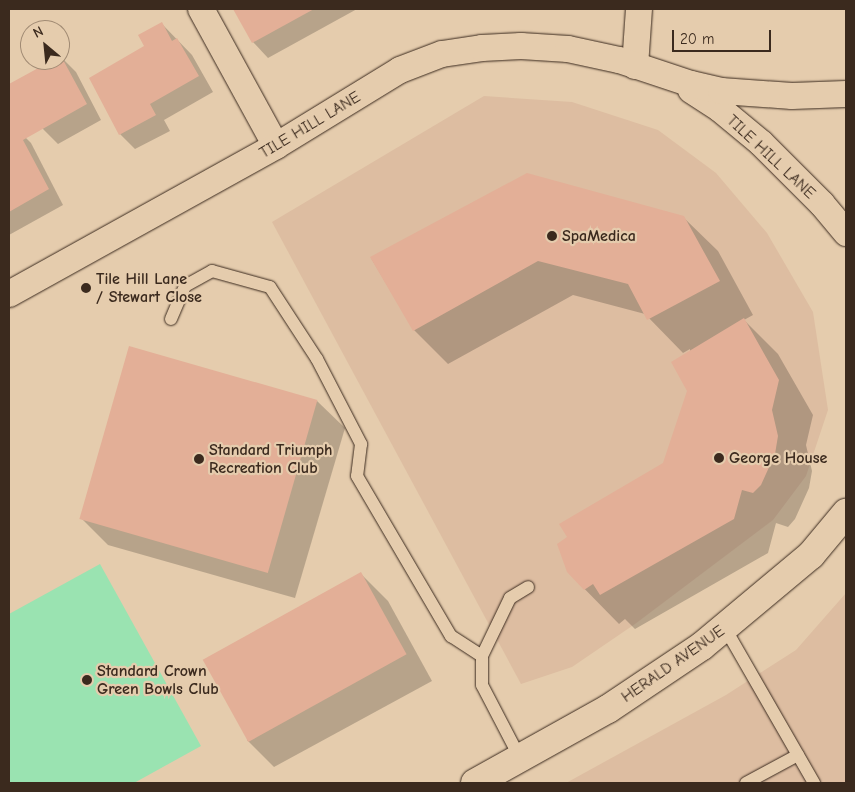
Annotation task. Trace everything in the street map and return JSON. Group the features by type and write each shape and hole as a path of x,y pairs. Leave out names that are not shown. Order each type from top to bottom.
{"main road":[{"name":"HERALD AVENUE","path":"475,783 608,708 702,646 811,555 846,513"}],"street":[{"path":"201,9 276,146"},
{"path":"635,66 639,9"},
{"name":"TILE HILL LANE","path":"9,294 276,146 400,70 442,54 482,48 521,46 559,48 610,58 721,91 792,96 846,94"},
{"name":"TILE HILL LANE","path":"662,74 720,109 761,143 822,204 846,233"}],"lane":[{"path":"171,319 185,286 212,271 270,287 317,359 361,444 358,476 451,636 482,656"},
{"path":"520,758 482,686 482,656 510,598 528,587"},
{"path":"725,628 814,783"},
{"path":"746,783 798,755"}],"shaded area":[{"path":"484,96 572,102 658,130 716,173 767,233 813,312 828,410 806,476 773,520 635,624 572,667 521,684 272,222"},
{"path":"846,593 846,783 566,783 726,695 796,650"}],"green space":[{"name":"Standard Crown Green Bowls Club","path":"100,564 201,746 134,783 9,783 9,614"}],"building":[{"path":"233,9 314,9 252,43"},
{"path":"162,22 172,41 177,38 199,76 150,104 156,115 119,135 89,78 144,46 138,35"},
{"path":"35,70 69,70 87,104 23,140 49,189 9,212 9,84"},
{"name":"SpaMedica","path":"527,173 684,216 720,281 647,320 628,284 538,261 413,331 370,257"},
{"name":"George House","path":"744,318 779,380 772,410 778,436 775,454 761,485 753,493 742,490 734,519 600,595 593,584 584,590 567,572 557,544 567,537 559,524 663,463 687,391 671,362"},
{"name":"Standard Triumph Recreation Club","path":"129,346 317,400 268,573 79,519"},
{"path":"361,572 407,654 248,742 203,660"}],"place":[{"name":"SpaMedica","path":"552,236"},
{"name":"Tile Hill Lane / Stewart Close","path":"86,288"},
{"name":"George House","path":"719,458"},
{"name":"Standard Triumph Recreation Club","path":"199,459"},
{"name":"Standard Crown Green Bowls Club","path":"87,680"}]}
